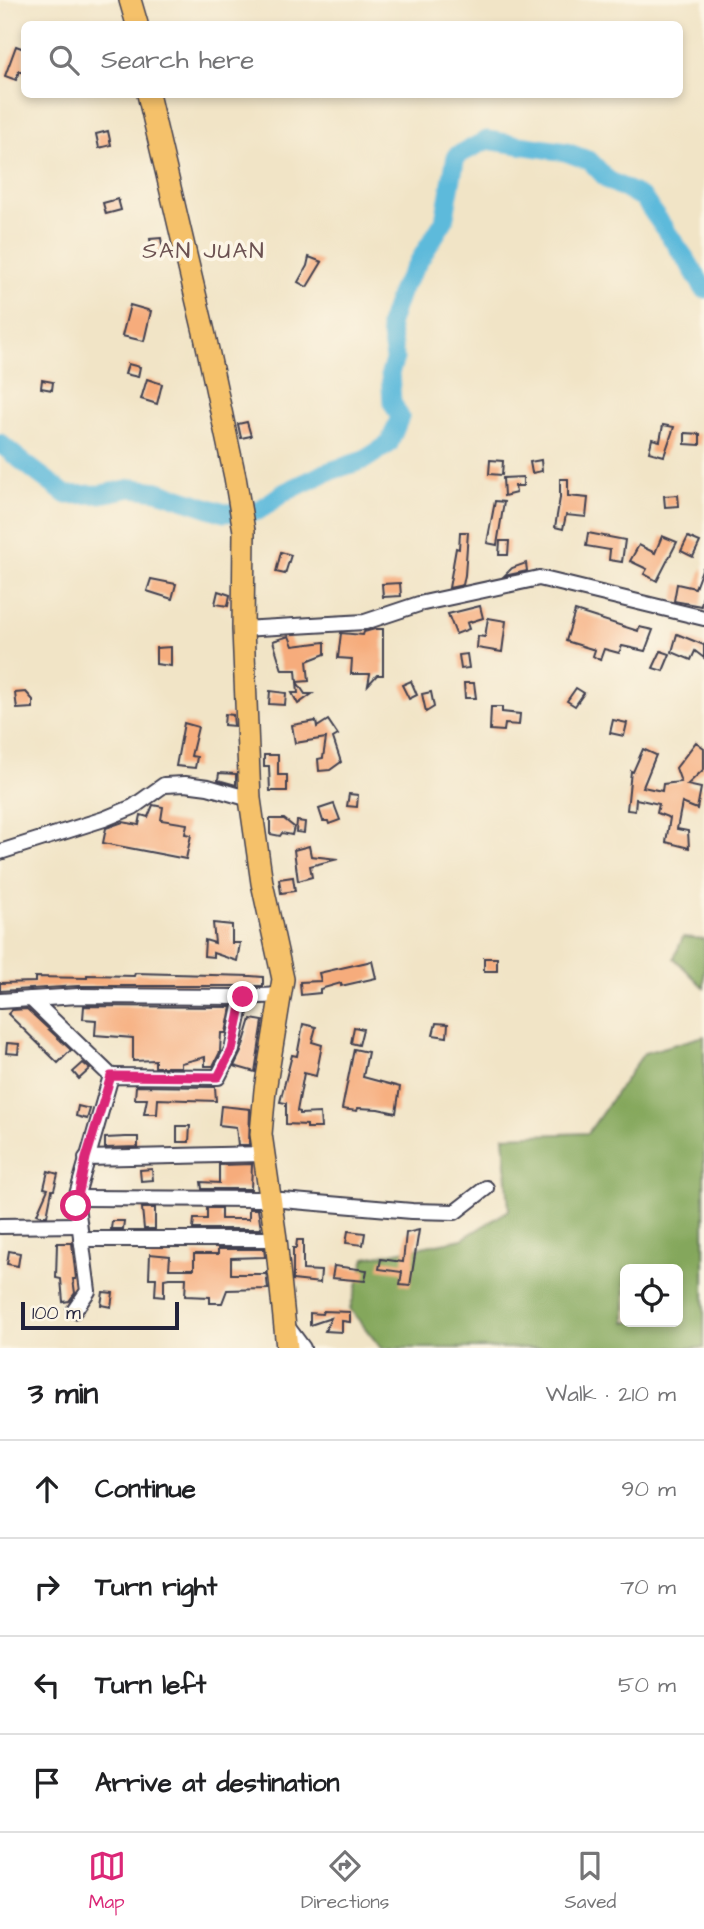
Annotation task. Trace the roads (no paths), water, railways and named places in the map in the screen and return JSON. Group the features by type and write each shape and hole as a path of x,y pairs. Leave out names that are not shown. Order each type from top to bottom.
{"highway":[{"path":"130,0 136,21"},
{"path":"149,98 205,336 244,531 243,629 250,799 262,883 284,979 265,1090 261,1134 276,1240 287,1348"}],"street":[{"path":"243,629 365,622 419,604 539,578 704,618"},
{"path":"0,852 104,819 133,807 164,785 208,787 250,799"},
{"path":"0,1002 78,996 282,995"},
{"path":"31,999 111,1076 218,1077 232,1050 243,997"},
{"path":"74,1311 88,1291 76,1198 111,1076"},
{"path":"86,1158 264,1154"},
{"path":"76,1198 270,1199 412,1212 455,1212 486,1188"},
{"path":"0,1226 276,1240"},
{"path":"286,1325 303,1348"}],"waterway":[{"path":"0,443 66,495 101,494 132,488 158,491 224,513 258,511 283,493 327,472 364,460 389,444 400,417 392,402 390,373 395,358 389,325 401,290 444,221 456,156 487,140 566,152 590,161 608,180 643,198 704,289"}],"district":[{"name":"SAN JUAN","path":"204,251"}]}
